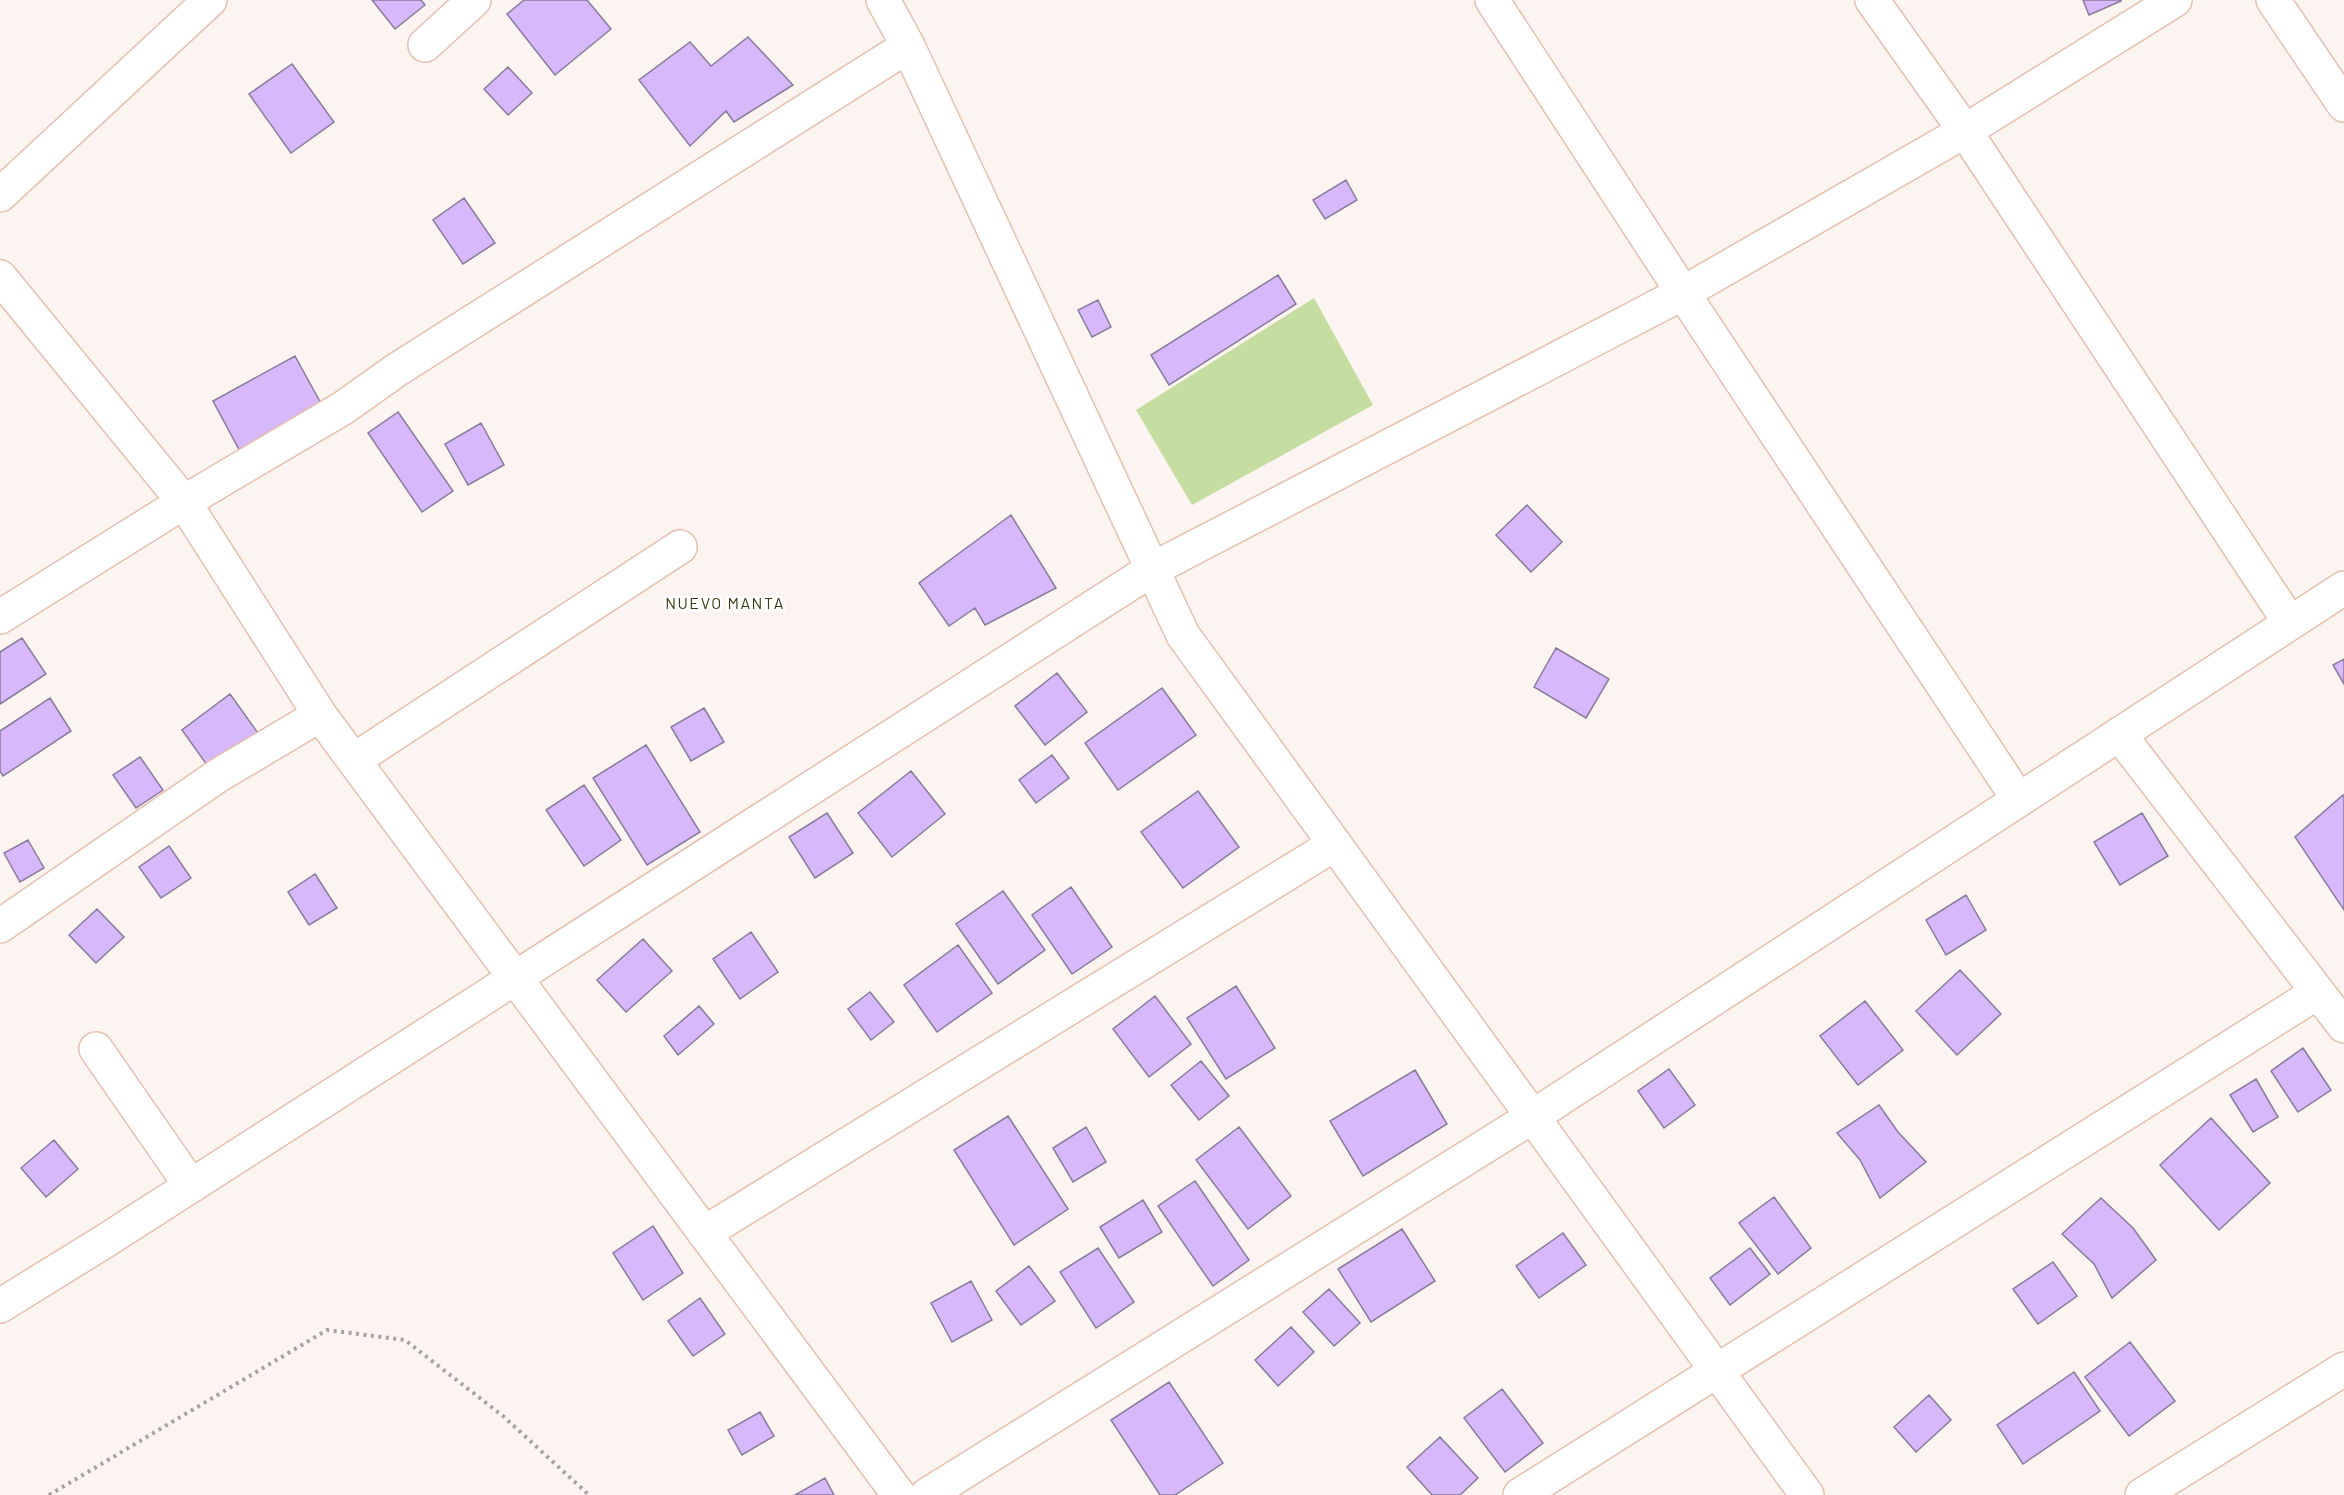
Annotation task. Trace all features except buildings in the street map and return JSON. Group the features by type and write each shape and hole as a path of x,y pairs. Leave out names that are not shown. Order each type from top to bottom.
{"street":[{"path":"0,195 210,0"},
{"path":"425,45 474,0"},
{"path":"883,0 908,46 1183,635 1808,1495"},
{"path":"1492,0 1683,294 2019,800"},
{"path":"1872,0 1965,131 2290,623"},
{"path":"0,1306 1151,570 1683,294 1965,131 2175,0"},
{"path":"2273,0 2344,105"},
{"path":"0,617 184,502 343,408 398,369 908,46"},
{"path":"0,277 184,502 320,715 899,1495"},
{"path":"354,760 680,547"},
{"path":"927,1495 1532,1117 2344,588"},
{"path":"0,926 219,775 320,715"},
{"path":"2119,734 2344,1026"},
{"path":"704,1233 1335,844"},
{"path":"1521,1495 2318,992"},
{"path":"96,1049 191,1186"},
{"path":"2142,1495 2344,1369"}],"path":[{"path":"50,1495 327,1329 405,1340 503,1416 589,1495"}],"green space":[{"path":"1314,298 1373,405 1192,505 1136,410"}],"district":[{"name":"NUEVO MANTA","path":"725,603"}]}
